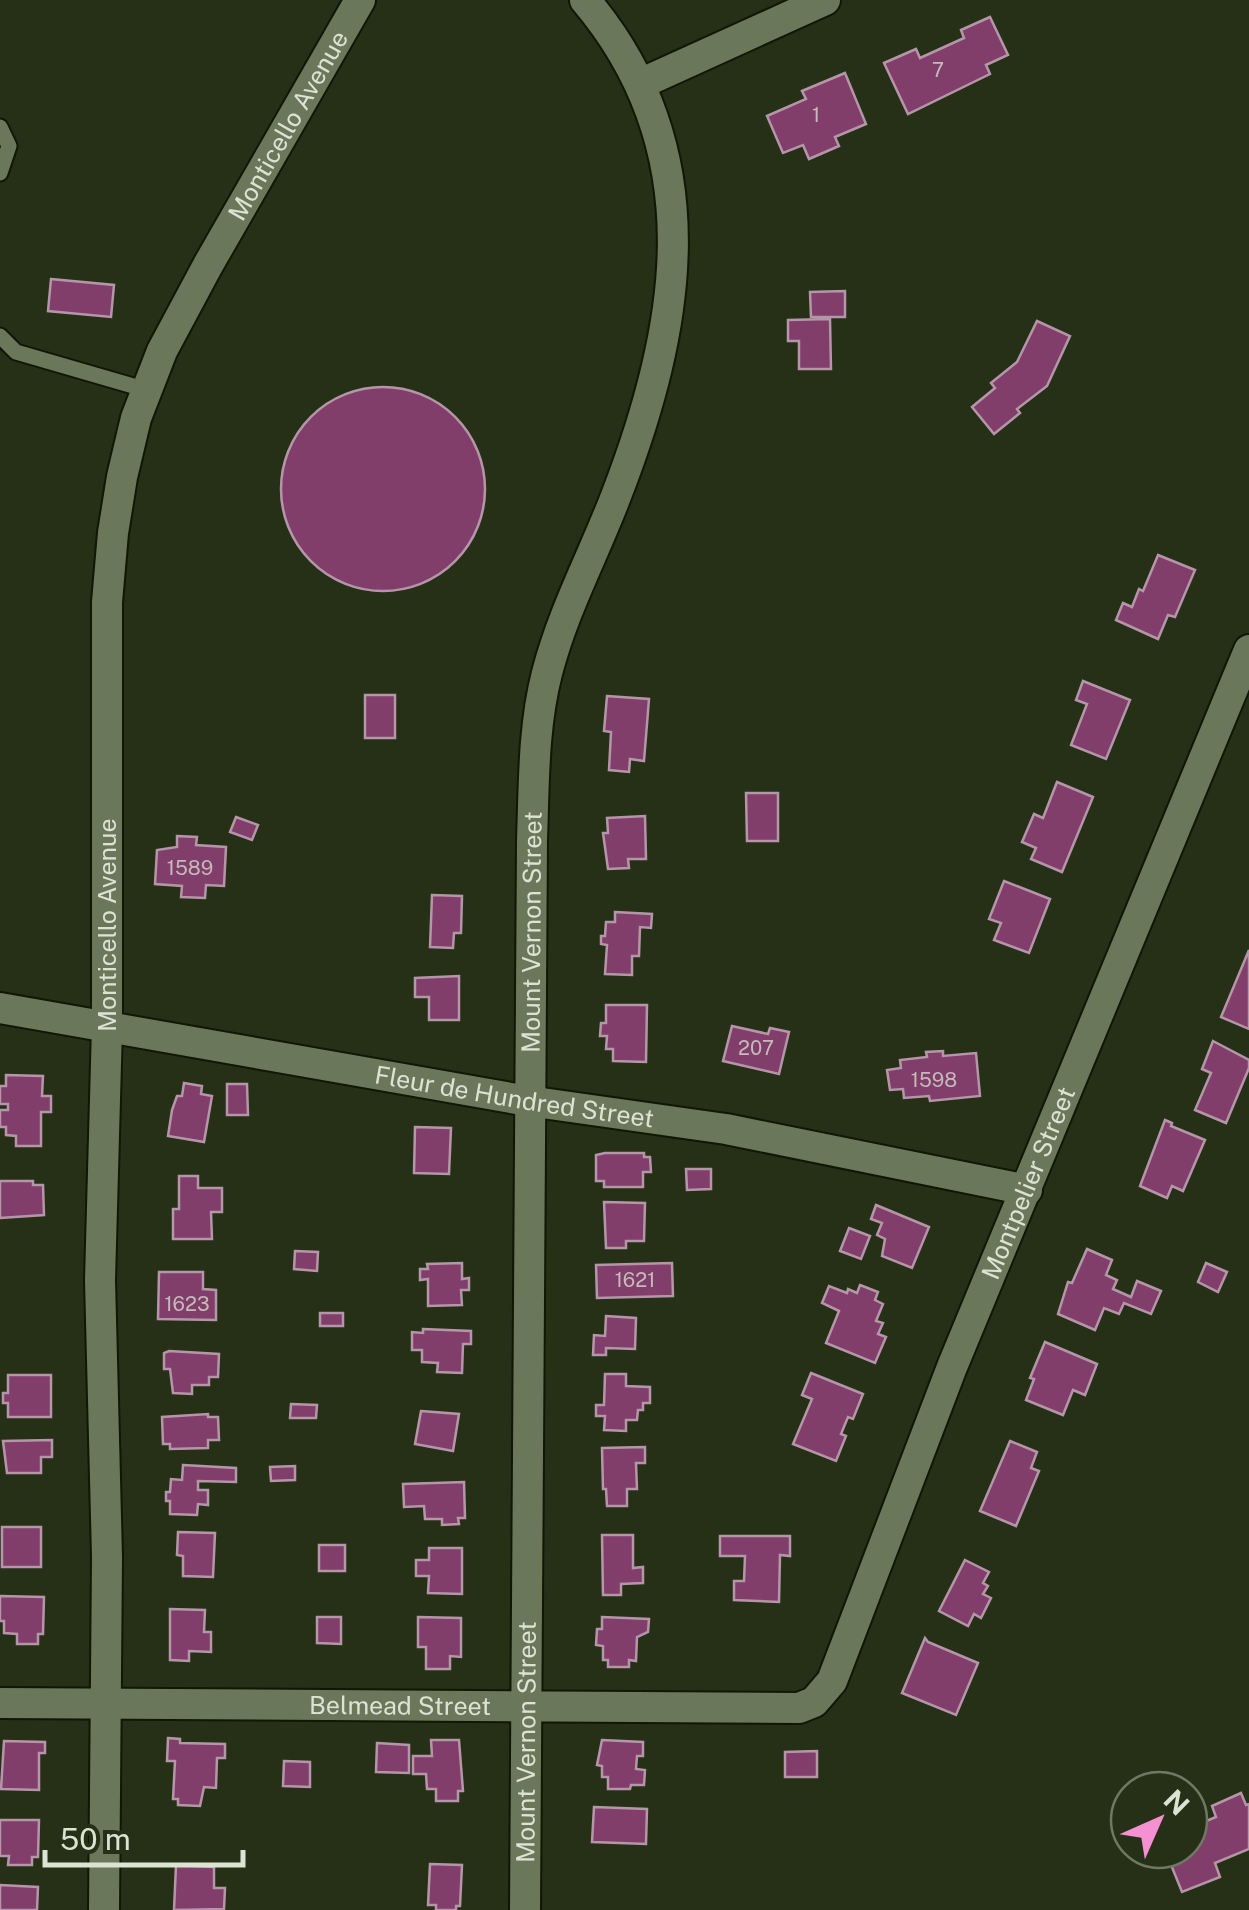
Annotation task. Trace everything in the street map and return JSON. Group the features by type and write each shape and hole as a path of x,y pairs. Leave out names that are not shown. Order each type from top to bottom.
{"street":[{"name":"Monticello Avenue","path":"104,1910 107,1557 100,1280 107,1028 108,602 113,533 122,477 162,351 360,0"},
{"name":"Mount Vernon Street","path":"525,1910 528,1101 532,840 540,707 564,615 616,497 640,429 663,342 672,286 674,218 661,139 640,84 616,39 585,0"},
{"path":"640,84 825,0"},
{"name":"Montpelier Street","path":"799,1708 814,1702 832,1682 952,1367 1249,650"},
{"name":"Fleur de Hundred Street","path":"0,1008 528,1101 726,1129 1027,1190"},
{"name":"Belmead Street","path":"0,1704 799,1708"}],"lane":[{"path":"0,128 9,146 0,173"},
{"path":"0,336 16,352 147,390"}],"building":[{"path":"990,17 1008,55 986,65 990,74 908,114 884,63 916,49 920,58 964,38 961,30"},
{"path":"845,73 866,124 835,137 839,146 809,159 803,145 783,153 767,116 806,99 802,91"},
{"path":"51,279 114,285 111,317 48,311"},
{"path":"845,291 845,317 811,317 810,292"},
{"path":"830,319 831,369 799,369 799,341 788,341 788,320"},
{"path":"1037,321 1070,336 1047,386 1017,409 1020,413 994,434 972,407 995,388 991,383 1017,362"},
{"path":"383,387 422,395 455,417 477,450 485,489 477,528 455,561 422,583 383,591 344,583 311,561 289,528 281,489 289,450 311,417 344,395"},
{"path":"1158,555 1195,570 1175,617 1168,615 1158,639 1116,620 1123,603 1132,607 1139,589 1143,591"},
{"path":"1083,681 1130,700 1106,759 1071,745 1087,704 1076,700"},
{"path":"365,695 395,695 395,738 365,738"},
{"path":"607,696 649,699 644,761 630,759 629,772 609,770 611,732 604,731"},
{"path":"1057,782 1093,797 1062,872 1031,859 1036,848 1022,842 1034,814 1043,818"},
{"path":"746,793 778,793 778,841 747,841"},
{"path":"645,816 646,859 628,859 629,868 608,869 603,833 608,833 607,818"},
{"path":"236,817 258,825 252,840 230,832"},
{"path":"177,836 197,837 196,845 226,847 224,886 206,885 205,898 181,897 182,886 155,884 157,850 177,847"},
{"path":"1004,881 1050,899 1029,953 994,940 1001,923 989,919"},
{"path":"432,895 462,896 461,933 454,933 453,948 430,947"},
{"path":"615,912 652,914 651,928 640,927 639,956 632,956 632,975 605,974 607,945 601,944 601,936 605,936 606,922 615,922"},
{"path":"1249,950 1249,1029 1221,1017"},
{"path":"459,976 459,1020 429,1020 429,997 415,997 415,978"},
{"path":"606,1005 647,1005 646,1062 613,1061 613,1049 606,1049 607,1036 600,1036 601,1023 606,1023"},
{"path":"732,1026 768,1034 770,1028 789,1032 779,1074 723,1061"},
{"path":"1213,1041 1249,1060 1226,1123 1195,1110 1211,1073 1202,1069"},
{"path":"943,1051 943,1056 976,1053 980,1096 930,1101 929,1096 904,1098 903,1089 890,1090 887,1070 901,1068 900,1060"},
{"path":"6,1075 43,1076 42,1096 51,1096 51,1112 41,1112 41,1146 16,1146 16,1136 6,1135 6,1127 0,1127 0,1110 8,1110 8,1104 0,1104 0,1086 6,1086"},
{"path":"184,1083 202,1086 201,1094 212,1096 204,1142 168,1136 172,1110 177,1096 182,1096"},
{"path":"227,1084 247,1084 248,1115 227,1115"},
{"path":"1165,1120 1205,1140 1183,1191 1172,1186 1167,1198 1140,1186"},
{"path":"415,1127 451,1128 449,1174 414,1173"},
{"path":"644,1153 644,1157 650,1157 651,1172 643,1172 643,1187 604,1187 604,1181 596,1181 596,1155"},
{"path":"686,1169 711,1169 711,1189 687,1190"},
{"path":"179,1176 198,1176 198,1188 222,1188 222,1212 211,1212 212,1239 173,1239 173,1209 179,1209"},
{"path":"0,1181 33,1181 33,1185 43,1185 44,1215 0,1218"},
{"path":"604,1202 645,1203 644,1241 626,1241 626,1248 606,1248"},
{"path":"876,1205 929,1227 912,1268 882,1256 885,1239 877,1235 882,1223 871,1219"},
{"path":"849,1228 870,1236 861,1259 840,1251"},
{"path":"1087,1249 1112,1260 1106,1275 1117,1280 1113,1289 1131,1297 1137,1281 1161,1291 1151,1314 1124,1303 1119,1314 1104,1308 1095,1330 1058,1314 1068,1282 1072,1283"},
{"path":"295,1251 318,1252 317,1271 294,1269"},
{"path":"462,1263 462,1279 469,1278 469,1290 461,1290 462,1305 428,1306 428,1279 420,1280 420,1269 428,1269 427,1264"},
{"path":"672,1263 673,1296 597,1298 596,1265"},
{"path":"1206,1263 1227,1272 1218,1292 1198,1282"},
{"path":"159,1272 203,1272 203,1289 216,1290 216,1320 158,1319"},
{"path":"860,1285 878,1292 875,1300 883,1304 876,1321 883,1323 878,1334 886,1337 875,1363 826,1343 839,1311 822,1303 829,1286 857,1293"},
{"path":"320,1313 343,1313 343,1326 320,1326"},
{"path":"606,1316 636,1318 635,1349 606,1348 606,1355 593,1355 594,1335 605,1336"},
{"path":"423,1329 471,1331 471,1344 463,1344 462,1373 437,1372 438,1363 422,1362 422,1350 412,1350 412,1332 423,1333"},
{"path":"1045,1342 1097,1364 1085,1395 1073,1390 1063,1415 1026,1400 1034,1379 1030,1378"},
{"path":"164,1353 219,1354 218,1377 209,1377 209,1385 192,1385 192,1394 173,1393 170,1369 164,1369"},
{"path":"811,1373 863,1394 853,1419 848,1417 841,1434 846,1436 836,1461 793,1444 812,1399 802,1395"},
{"path":"605,1374 626,1374 626,1386 650,1387 650,1403 643,1403 637,1420 626,1420 626,1431 604,1430 605,1416 596,1416 596,1405 604,1405"},
{"path":"8,1375 51,1375 51,1417 8,1417 3,1393 8,1393"},
{"path":"291,1404 317,1405 316,1418 290,1418"},
{"path":"421,1411 459,1414 453,1451 415,1444"},
{"path":"162,1417 218,1417 219,1440 208,1440 208,1448 170,1449 170,1444 163,1444"},
{"path":"52,1440 52,1457 41,1457 41,1473 7,1473 3,1441"},
{"path":"1010,1441 1037,1452 1031,1468 1039,1471 1016,1526 980,1511"},
{"path":"645,1447 645,1463 636,1463 637,1489 627,1489 627,1506 607,1506 602,1448"},
{"path":"183,1465 236,1468 236,1482 198,1481 198,1490 208,1490 208,1505 198,1504 197,1515 170,1514 166,1492 170,1492 171,1479 182,1480"},
{"path":"295,1466 295,1480 271,1481 270,1467"},
{"path":"464,1482 465,1518 458,1518 459,1524 442,1525 442,1519 425,1519 424,1506 404,1507 403,1484"},
{"path":"2,1527 41,1527 41,1567 2,1567"},
{"path":"178,1532 215,1533 213,1577 183,1576 183,1556 177,1555"},
{"path":"602,1535 633,1535 633,1568 643,1567 643,1583 621,1584 621,1595 603,1595"},
{"path":"720,1536 790,1536 790,1556 780,1555 779,1602 734,1600 734,1581 744,1581 745,1556 720,1556"},
{"path":"319,1545 345,1545 345,1571 319,1571"},
{"path":"429,1548 462,1548 462,1594 428,1593 429,1576 416,1576 416,1560 429,1560"},
{"path":"965,1560 989,1572 983,1594 991,1598 981,1618 974,1614 968,1626 939,1611"},
{"path":"0,1596 44,1597 43,1634 38,1634 38,1644 17,1644 17,1634 4,1633"},
{"path":"170,1609 205,1610 204,1632 211,1632 211,1652 189,1651 189,1661 170,1660"},
{"path":"317,1617 341,1617 341,1644 317,1643"},
{"path":"418,1617 461,1618 461,1657 450,1656 450,1669 426,1669 426,1647 418,1647"},
{"path":"602,1617 649,1619 648,1632 637,1637 636,1661 629,1660 629,1667 608,1667 608,1660 603,1660 603,1646 596,1645"},
{"path":"925,1638 978,1663 956,1715 902,1693"},
{"path":"168,1738 180,1739 180,1743 225,1744 225,1758 217,1758 216,1788 204,1787 200,1806 178,1805 178,1799 173,1799 175,1761 167,1761"},
{"path":"431,1740 459,1740 463,1791 458,1791 458,1801 436,1801 436,1789 427,1789 426,1774 413,1774 413,1756 432,1756"},
{"path":"602,1740 643,1742 643,1756 637,1756 636,1769 645,1770 644,1785 608,1789 608,1777 602,1777 602,1766 597,1765"},
{"path":"4,1741 45,1742 45,1753 39,1753 39,1790 1,1789"},
{"path":"377,1743 409,1745 409,1773 376,1772"},
{"path":"817,1751 817,1777 785,1777 785,1752"},
{"path":"284,1761 310,1762 310,1787 283,1786"},
{"path":"1241,1793 1246,1805 1249,1804 1249,1849 1215,1863 1220,1877 1182,1892 1173,1870 1209,1870 1209,1820 1216,1817 1212,1806"},
{"path":"594,1807 647,1809 646,1844 592,1842"},
{"path":"0,1820 39,1820 38,1857 32,1857 32,1865 8,1865 9,1856 0,1856"},
{"path":"430,1864 462,1865 460,1906 456,1910 436,1910 436,1905 428,1905"},
{"path":"176,1865 214,1867 214,1888 225,1888 224,1909 174,1910"},
{"path":"0,1885 38,1887 37,1910 0,1910"}]}
